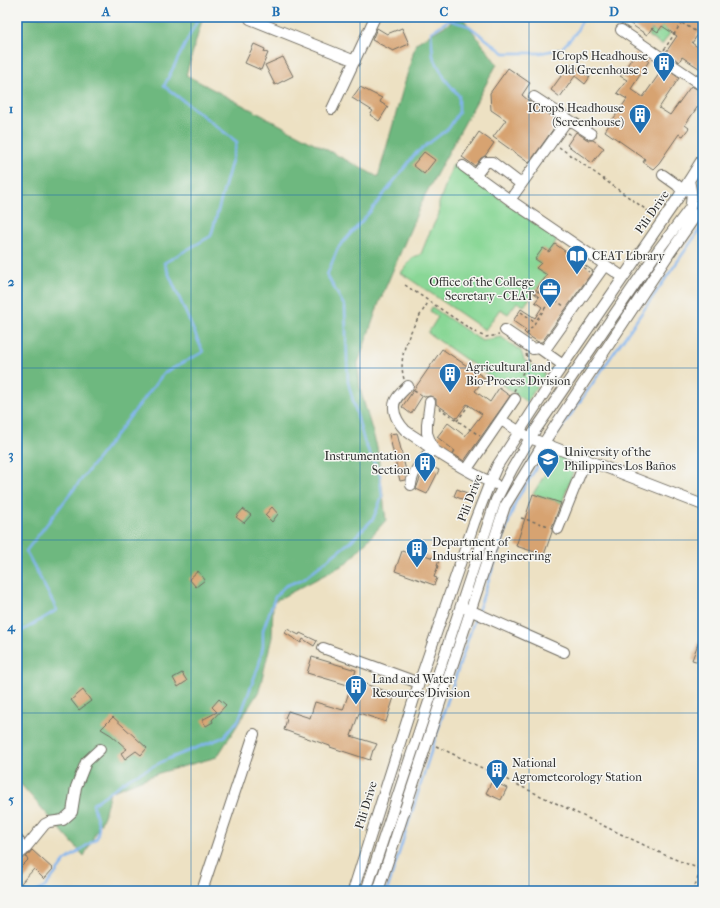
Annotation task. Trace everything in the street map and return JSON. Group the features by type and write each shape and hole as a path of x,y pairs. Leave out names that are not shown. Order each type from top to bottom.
{"street":[{"path":"332,109 375,17"},
{"path":"250,19 355,61"},
{"path":"620,30 703,86"},
{"path":"534,97 590,134"},
{"path":"510,200 568,119"},
{"name":"Pili Drive","path":"352,891 419,683 447,601 497,466 518,432 703,158"},
{"path":"476,175 486,162 492,162 521,184"},
{"path":"463,166 623,277"},
{"path":"663,175 677,185 680,194 697,214"},
{"path":"689,180 692,201 697,214"},
{"path":"366,891 478,551 502,487 530,438 659,249 697,214"},
{"path":"378,891 476,613 489,555 506,506 543,444 697,214"},
{"path":"544,352 605,265"},
{"path":"505,330 534,349 539,348 563,365"},
{"path":"408,386 395,400 393,408 399,423 406,430 432,449 467,470 514,492"},
{"path":"467,470 514,401"},
{"path":"430,402 427,433 432,449"},
{"path":"501,420 518,432 543,444 586,459 703,505"},
{"path":"411,485 419,465 432,449"},
{"path":"558,529 586,459"},
{"path":"478,551 489,555"},
{"path":"447,601 564,652"},
{"path":"323,648 419,683"},
{"path":"202,891 254,734"},
{"path":"20,853 45,824 63,820 72,812 76,787 86,762 100,749"},
{"path":"17,839 21,844 20,853"}],"path":[{"path":"660,57 686,17"},
{"path":"682,23 703,36"},
{"path":"551,142 655,216"},
{"path":"569,256 590,271"},
{"path":"405,285 482,336 496,336 505,330"},
{"path":"537,291 551,300 552,298 565,307"},
{"path":"548,374 527,358 523,342 551,300"},
{"path":"429,301 414,325 405,350 403,374 408,386 457,421 487,440"},
{"path":"520,312 535,322"},
{"path":"514,401 515,389 525,368 527,358"},
{"path":"457,421 469,405"},
{"path":"520,518 558,529"},
{"path":"439,747 660,853 700,869"},
{"path":"693,891 703,864"}],"green space":[{"path":"17,17 203,17 186,75 378,177 416,43 462,17 497,64 424,197 379,303 358,363 360,389 377,447 386,520 347,563 273,602 272,637 259,691 217,757 159,773 110,792 104,816 84,856 17,780"},
{"path":"668,18 672,20 665,29 670,33 662,45 648,36 652,29 658,33"},
{"path":"453,164 557,240 549,252 543,248 535,259 541,263 537,269 547,275 524,306 517,302 508,314 500,309 485,330 401,273 412,258 421,254 439,214 439,203"},
{"path":"432,307 482,341 501,337 521,351 524,360 545,374 527,402 428,333 438,317 430,311"},
{"path":"557,454 577,461 562,503 533,494"}],"building":[{"path":"620,17 666,17 672,21 675,17 703,17 703,35 699,33 692,43 703,51 703,78 699,75 702,70 682,57 679,62 666,52 677,36 662,26 658,32 652,28 647,35"},
{"path":"377,28 387,34 402,28 409,44 393,51 372,40"},
{"path":"254,44 265,49 264,52 268,53 261,70 245,63"},
{"path":"636,52 649,61 631,89 643,97 664,67 679,78 659,108 670,115 691,86 703,92 703,99 685,125 689,128 683,136 679,134 659,163 653,169 643,162 645,159 605,131 627,99 617,93 627,80 620,76"},
{"path":"283,57 293,76 275,85 265,65"},
{"path":"572,64 590,77 585,84 575,76 560,97 551,90"},
{"path":"508,68 530,83 522,95 559,121 529,163 493,137 506,120 491,110 490,93"},
{"path":"360,87 382,98 380,102 388,107 379,121 370,115 373,111 352,98"},
{"path":"479,132 494,143 485,156 481,158 475,166 462,157"},
{"path":"576,132 588,140 593,140 604,148 592,163 567,145"},
{"path":"424,152 435,160 424,174 413,165"},
{"path":"555,244 593,271 542,342 538,342 526,334 524,332 526,330 513,321 521,309 535,318 542,307 535,302 539,297 534,293 547,275 536,268 541,263 535,259 543,248 549,252"},
{"name":"Agricultural and Bio-Process Division","path":"442,349 485,378 475,391 490,402 499,388 510,396 464,461 453,454 455,451 437,437 448,423 465,436 482,414 467,404 457,418 436,404 436,399 423,395 411,414 402,407"},
{"path":"397,433 407,475 405,480 400,481 389,434"},
{"name":"Instrumentation Section","path":"428,465 439,470 427,494 416,489 422,473"},
{"path":"457,489 467,493 464,500 454,496"},
{"path":"533,494 561,503 544,555 516,546"},
{"path":"272,507 278,514 272,522 265,515"},
{"path":"243,509 251,515 244,523 236,517"},
{"name":"Department of Industrial Engineering","path":"402,551 421,558 422,554 439,560 434,577 437,578 434,585 395,571"},
{"path":"198,571 205,580 196,587 189,579"},
{"path":"287,629 317,641 314,646 303,639 301,643 285,633"},
{"path":"703,633 703,663 692,660"},
{"path":"312,657 356,670 353,680 395,694 386,722 359,713 351,736 377,744 373,750 370,760 284,730 287,719 285,718 288,711 310,718 315,702 343,710 351,686 307,673"},
{"path":"182,673 187,681 178,687 173,678"},
{"path":"83,690 91,701 79,710 71,700"},
{"path":"219,699 226,705 212,720 213,722 206,726 202,720 217,712 212,707"},
{"path":"113,717 147,748 141,755 136,751 125,759 121,753 127,749 111,735 101,729"},
{"name":"National Agrometeorology Station","path":"492,781 507,788 501,800 486,793"},
{"path":"32,850 53,869 44,879 34,869 21,883 24,886 17,891 17,871 28,860 26,857"}],"waterway":[{"path":"17,634 57,610 26,551 164,373 203,352 164,263 211,236 237,142 164,86 199,17"},
{"path":"38,891 45,887 65,861 97,838 99,827 93,804 129,778 168,759 224,737 239,719 259,665 263,646 263,630 275,597 285,586 303,579 350,542 373,519 382,497 380,475 364,441 348,382 345,307 327,275 338,248 370,212 416,153 449,128 459,112 459,96 445,79 433,56 431,32 449,20 469,26 504,53 540,53 561,49 575,34 584,17"},
{"path":"551,443 703,225"},
{"path":"478,611 516,501 549,447"},
{"path":"387,891 476,615"}],"place":[{"name":"ICropS Headhouse Old Greenhouse 2","path":"664,82"},
{"name":"ICropS Headhouse (Screenhouse)","path":"640,134"},
{"name":"CEAT Library","path":"577,276"},
{"name":"Office of the College Secretary - CEAT","path":"550,308"},
{"name":"Agricultural and Bio-Process Division","path":"450,394"},
{"name":"University of the Philippines Los Baños","path":"548,478"},
{"name":"Instrumentation Section","path":"425,482"},
{"name":"Department of Industrial Engineering","path":"417,568"},
{"name":"Land and Water Resources Division","path":"356,706"},
{"name":"National Agrometeorology Station","path":"497,790"}]}
